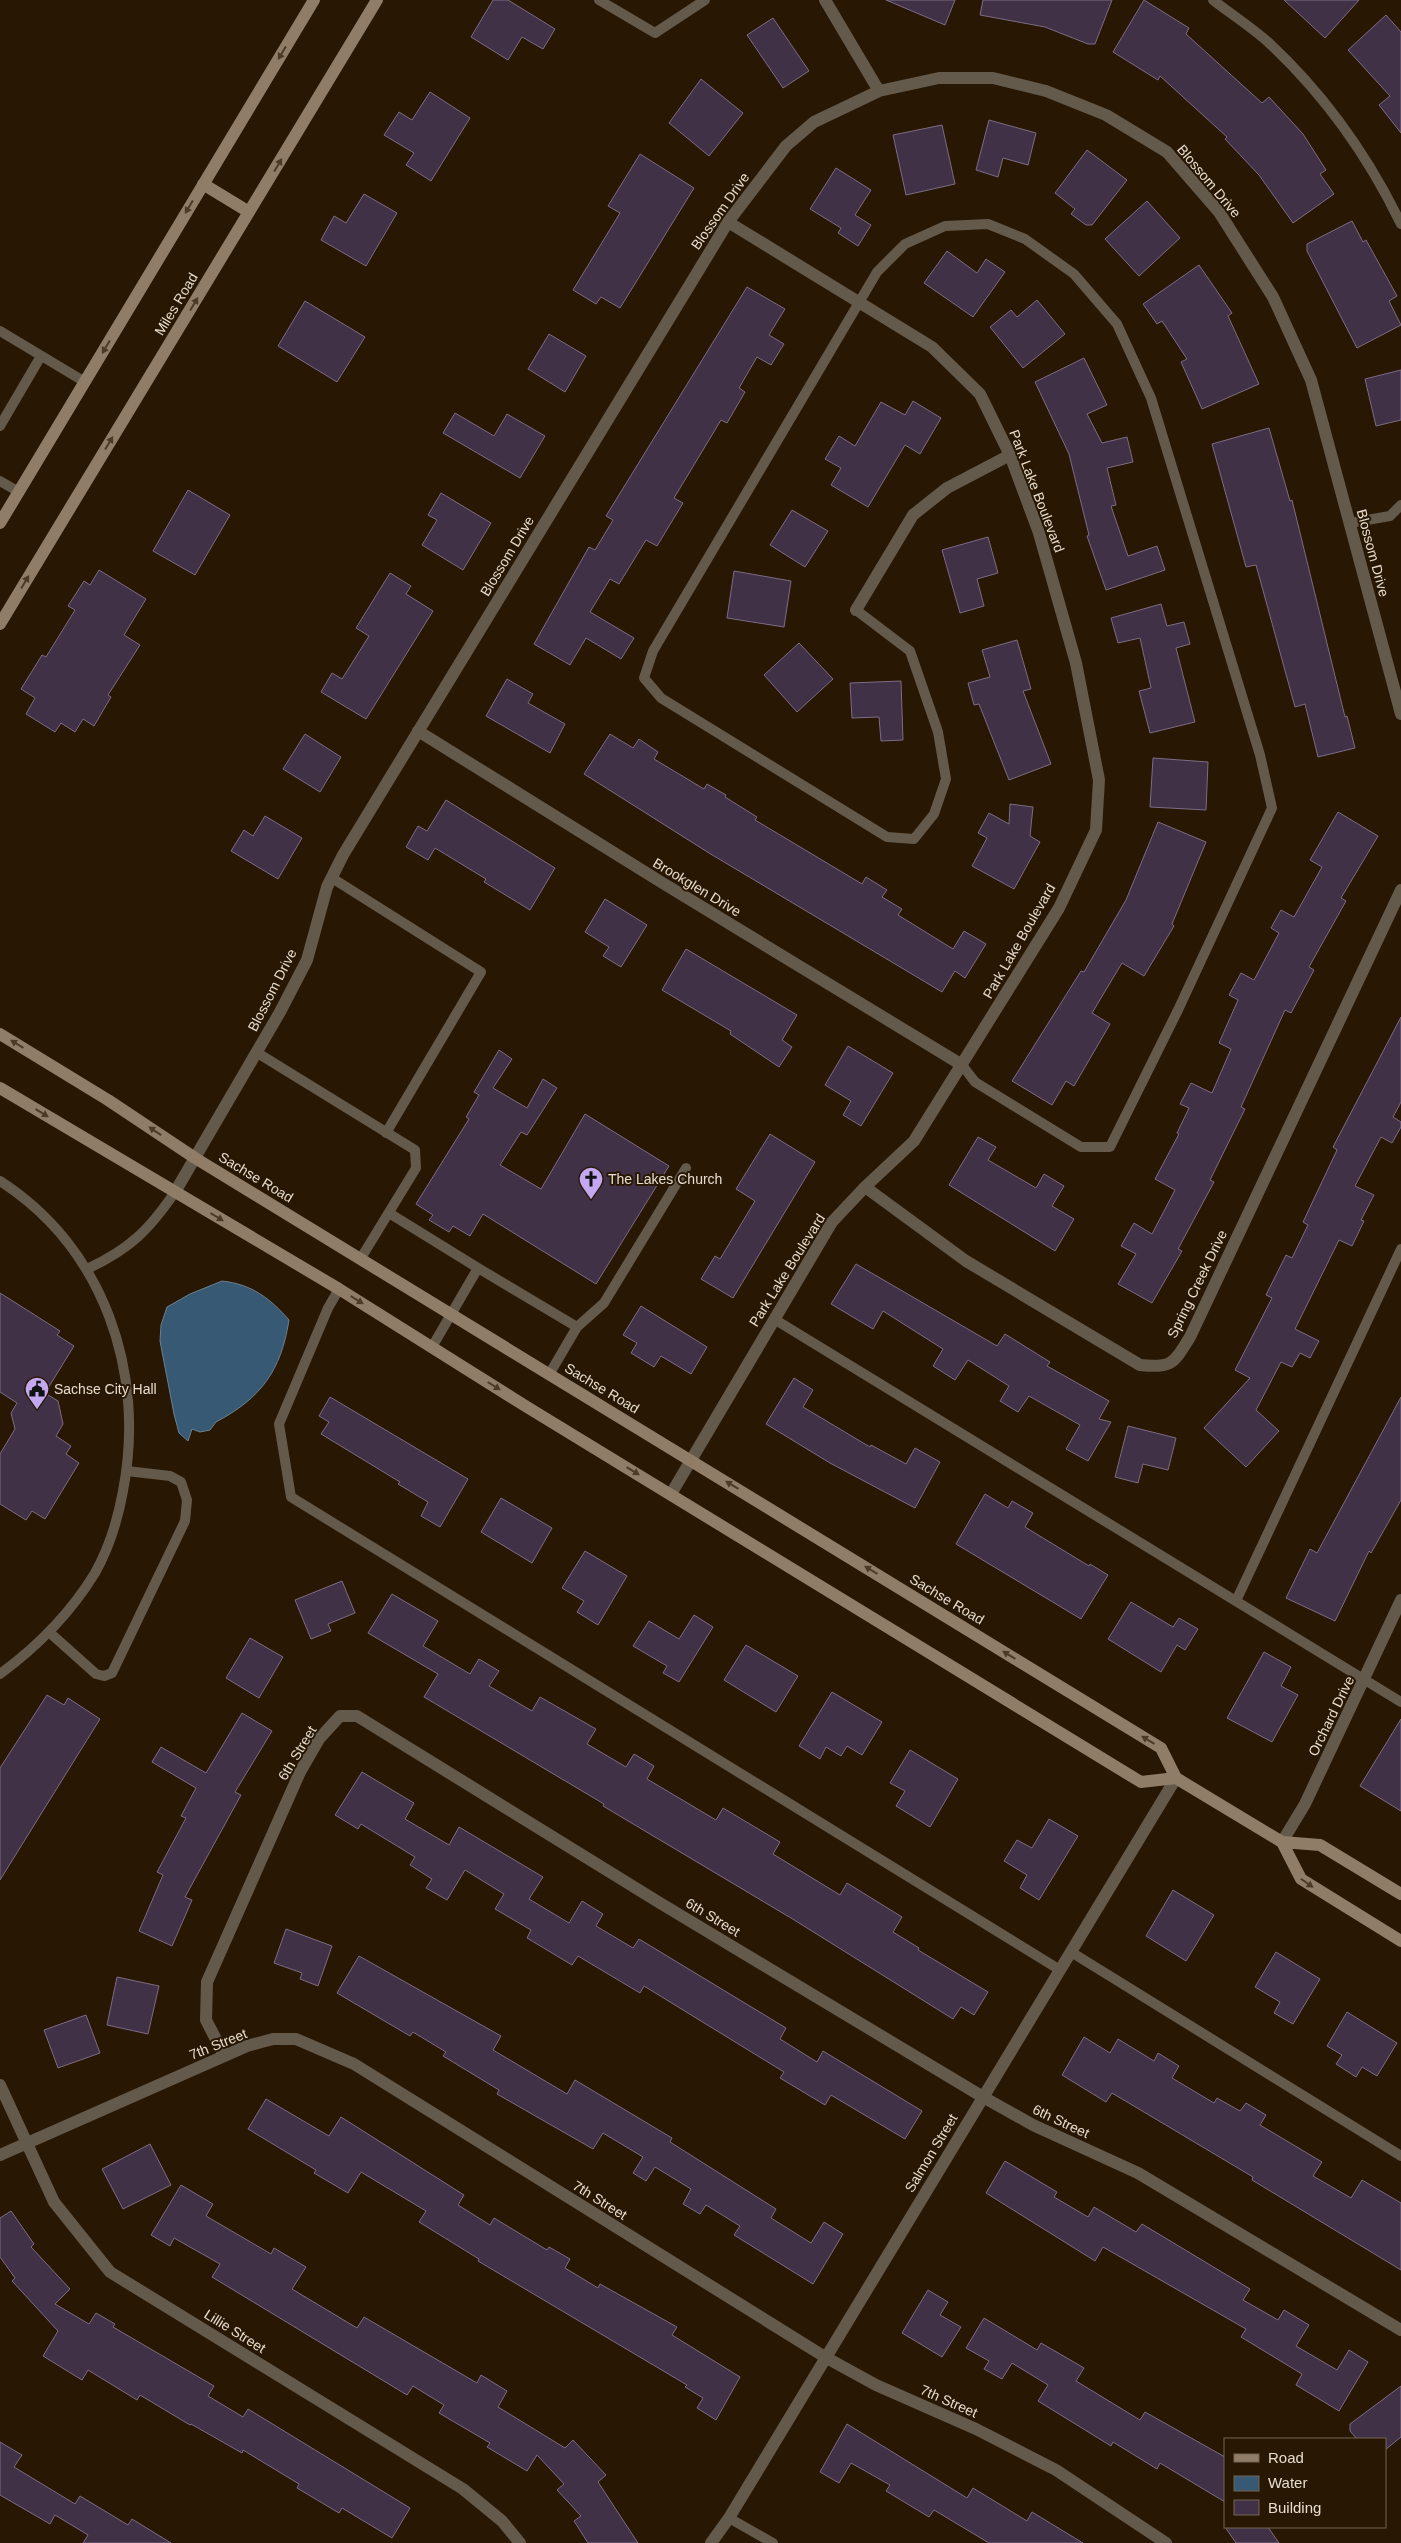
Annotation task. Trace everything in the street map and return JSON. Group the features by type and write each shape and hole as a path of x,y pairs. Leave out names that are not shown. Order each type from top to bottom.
{"main road":[{"path":"0,523 314,0"},
{"name":"Miles Road","path":"0,624 377,0"},
{"path":"203,184 249,212"},
{"name":"Sachse Road","path":"0,1034 108,1100 195,1158 452,1313 1161,1748 1176,1778"},
{"path":"0,1088 339,1289 1141,1782 1176,1778 1282,1842 1320,1845 1401,1894"},
{"path":"1282,1842 1301,1879 1401,1941"}],"street":[{"path":"825,0 879,91"},
{"name":"Blossom Drive","path":"175,1192 307,960 327,887 332,878 418,731 728,222 786,146 814,122 879,91 939,78 993,78 1046,91 1106,115 1166,152 1220,212 1274,297 1311,380 1401,714"},
{"name":"Park Lake Boulevard","path":"670,1494 832,1222 866,1186 914,1141 1059,908 1096,830 1100,780 1076,663 1039,533 1010,455 980,394 932,347 728,222"},
{"path":"856,610 914,515 947,488 1010,455"},
{"name":"Brookglen Drive","path":"418,731 661,882 962,1065"},
{"name":"Spring Creek Drive","path":"866,1186 966,1261 1140,1365 1161,1367 1175,1361 1190,1337 1401,890"},
{"name":"Orchard Drive","path":"1282,1842 1305,1804 1401,1600"},
{"name":"6th Street","path":"224,2055 206,2020 207,1982 300,1772 319,1740 340,1716 357,1716 651,1898 983,2097 1033,2125 1138,2173 1401,2330"},
{"name":"Salmon Street","path":"711,2543 729,2518 1176,1778"},
{"name":"7th Street","path":"0,2155 224,2055 273,2039 296,2039 354,2064 825,2357 876,2385 976,2429 1056,2470 1166,2543"},
{"name":"Lillie Street","path":"0,2085 54,2202 110,2272 463,2489 502,2521 520,2543"}],"lane":[{"path":"599,0 655,33 705,0"},
{"path":"1213,0 1267,42 1336,116 1384,189 1401,224"},
{"path":"856,610 910,651 938,732 946,779 934,814 914,839 887,837 662,698 644,678 653,651 877,272 904,244 945,226 988,224 1025,239 1074,274 1117,324 1151,398 1260,755 1272,808 1178,1010 1110,1147 1081,1146 976,1082 962,1065"},
{"path":"0,331 84,382"},
{"path":"0,426 41,356"},
{"path":"0,480 19,492"},
{"path":"1350,523 1390,516 1401,505"},
{"path":"332,878 481,972 386,1133"},
{"path":"256,1052 415,1150 416,1168 361,1258"},
{"path":"550,1374 577,1327 604,1302 686,1168"},
{"path":"0,1181 16,1191 60,1234 87,1269 120,1345 130,1398 127,1471 118,1519 95,1572 70,1610 34,1649 0,1674"},
{"path":"87,1269 128,1247 157,1218 175,1192"},
{"path":"389,1213 577,1327"},
{"path":"1236,1601 1401,1249"},
{"path":"432,1347 478,1268"},
{"path":"339,1289 328,1308 279,1424 291,1497 1060,1970"},
{"path":"774,1320 1401,1702"},
{"path":"49,1632 96,1674 104,1676 112,1673 140,1618 184,1521 187,1500 180,1482 170,1476 127,1471"},
{"path":"1071,1952 1401,2156"},
{"path":"729,2518 773,2543"}],"water":[{"path":"222,1281 242,1285 259,1293 275,1305 289,1320 281,1354 257,1393 232,1413 216,1422 210,1430 200,1432 192,1429 188,1441 179,1433 174,1414 160,1341 161,1325 167,1307 190,1294"}],"building":[{"path":"493,0 508,0 555,29 543,49 522,37 508,60 471,37"},
{"path":"886,0 955,0 945,25"},
{"path":"983,0 1112,0 1095,44 1088,44 1045,27 980,15"},
{"path":"1144,0 1189,28 1186,34 1262,103 1269,97 1303,134 1326,170 1320,174 1334,194 1293,223 1259,175 1225,139 1227,137 1160,76 1158,80 1113,52"},
{"path":"1284,0 1359,0 1325,38"},
{"path":"1386,15 1401,32 1401,133 1379,105 1390,96 1348,50"},
{"path":"773,18 809,71 783,88 747,35"},
{"path":"701,79 743,113 709,156 669,123"},
{"path":"430,92 470,118 431,181 406,165 414,153 384,135 399,112 412,120"},
{"path":"989,120 1036,133 1028,165 1003,158 998,177 976,170"},
{"path":"942,125 955,184 906,195 893,135"},
{"path":"1087,150 1127,180 1092,225 1086,225 1071,214 1075,209 1055,193"},
{"path":"640,154 694,188 620,308 601,297 596,304 573,290 620,213 608,206"},
{"path":"836,168 871,190 855,215 871,225 858,246 838,233 841,228 810,209"},
{"path":"364,194 397,213 366,266 321,240 334,216 346,223"},
{"path":"1147,201 1180,238 1139,276 1105,239"},
{"path":"1352,221 1363,242 1366,240 1397,296 1389,301 1401,325 1357,348 1307,251 1307,244"},
{"path":"947,251 977,273 986,259 1005,272 973,317 924,283"},
{"path":"1199,265 1232,313 1228,316 1259,384 1202,409 1181,362 1187,359 1162,321 1157,324 1143,304"},
{"path":"747,287 785,309 769,335 784,344 771,365 757,357 739,388 745,392 727,423 721,420 674,498 683,503 657,546 646,540 619,584 610,579 590,612 634,638 621,659 586,638 570,665 534,644 589,547 595,550 613,520 606,516"},
{"path":"1037,300 1065,334 1023,368 990,327 1011,310 1017,317"},
{"path":"305,301 365,337 337,382 278,346"},
{"path":"549,334 586,356 565,392 528,369"},
{"path":"1084,358 1107,405 1087,414 1102,443 1127,437 1133,462 1107,468 1116,505 1111,506 1128,556 1157,546 1165,570 1106,590 1087,536 1089,535 1069,454 1035,382"},
{"path":"1401,370 1401,420 1376,426 1365,379"},
{"path":"913,401 941,418 920,454 905,445 868,507 831,485 841,468 825,459 839,436 855,446 881,402 905,415"},
{"path":"455,413 494,436 507,414 545,436 520,478 443,433"},
{"path":"1269,428 1290,501 1292,500 1345,717 1347,716 1355,748 1318,757 1305,704 1295,707 1256,565 1246,567 1212,444"},
{"path":"188,490 230,515 195,575 153,551"},
{"path":"441,493 491,523 463,570 422,545 437,520 428,515"},
{"path":"792,510 828,531 805,567 770,545"},
{"path":"988,537 998,573 977,579 984,606 960,613 942,550"},
{"path":"99,570 146,599 124,635 140,645 108,695 111,697 94,726 83,719 75,732 61,723 55,732 26,714 35,698 21,689 42,655 46,657 75,610 68,606 84,581 90,585"},
{"path":"734,571 791,581 784,627 727,618"},
{"path":"390,573 411,586 406,594 433,611 366,719 321,692 332,673 342,679 369,636 356,628"},
{"path":"1161,604 1167,626 1184,622 1190,644 1176,648 1195,722 1150,733 1139,691 1151,688 1140,638 1118,643 1111,618"},
{"path":"1017,640 1031,689 1023,691 1051,764 1009,780 979,704 974,705 968,683 990,677 982,650"},
{"path":"799,643 833,679 797,712 764,675"},
{"path":"507,679 533,694 528,703 565,724 550,753 486,716"},
{"path":"901,681 903,740 881,741 879,717 852,718 850,683"},
{"path":"305,734 341,757 320,792 283,769"},
{"path":"610,734 633,748 639,739 658,752 654,759 704,789 707,784 726,795 725,797 757,817 755,820 862,884 866,877 887,890 882,897 902,909 898,915 953,949 964,931 986,944 965,978 955,971 942,992 709,853 584,774"},
{"path":"1153,758 1208,762 1206,810 1150,807"},
{"path":"446,800 555,868 530,910 484,882 486,879 435,848 428,860 406,847 418,826 427,831"},
{"path":"1010,804 1033,807 1030,836 1040,842 1014,889 972,866 987,838 978,833 989,813 1009,824"},
{"path":"1338,812 1378,836 1341,898 1346,901 1309,967 1314,970 1291,1013 1285,1010 1241,1107 1245,1109 1210,1180 1214,1182 1178,1249 1182,1251 1152,1303 1118,1284 1136,1254 1121,1246 1134,1223 1152,1234 1175,1190 1155,1179 1179,1134 1177,1133 1189,1108 1180,1104 1191,1083 1212,1093 1231,1049 1219,1043 1238,1000 1229,995 1241,973 1254,980 1279,933 1271,928 1281,910 1294,917 1322,867 1310,860"},
{"path":"265,816 302,838 278,879 231,851 244,830 253,836"},
{"path":"1158,822 1206,842 1172,924 1174,926 1144,976 1122,963 1092,1013 1110,1024 1074,1086 1066,1081 1052,1105 1012,1081 1081,971 1084,972 1126,900"},
{"path":"605,899 647,925 621,967 603,956 609,947 585,932"},
{"path":"686,949 797,1015 782,1040 792,1047 779,1067 730,1034 731,1031 662,990"},
{"path":"1401,1017 1401,1102 1393,1117 1401,1122 1401,1127 1392,1143 1381,1137 1355,1186 1374,1195 1361,1220 1364,1221 1352,1246 1339,1240 1295,1329 1319,1341 1310,1358 1300,1353 1292,1367 1281,1362 1256,1410 1279,1431 1246,1467 1204,1428 1250,1378 1235,1370 1272,1298 1266,1295 1286,1255 1292,1258 1308,1225 1303,1222 1337,1150 1333,1147"},
{"path":"848,1046 893,1073 861,1126 843,1115 851,1101 825,1085"},
{"name":"The Lakes Church","path":"499,1050 512,1059 493,1088 527,1108 543,1079 557,1088 527,1135 521,1132 500,1165 541,1189 585,1114 669,1166 596,1284 483,1214 470,1236 453,1226 449,1232 429,1220 433,1215 416,1204 469,1119 466,1117 479,1095 474,1092"},
{"path":"770,1134 815,1162 733,1298 701,1279 715,1256 720,1259 755,1201 736,1189"},
{"path":"978,1137 996,1147 988,1160 1036,1188 1044,1174 1064,1186 1052,1206 1074,1219 1055,1251 949,1185"},
{"path":"856,1264 997,1346 1005,1334 1050,1362 1047,1366 1109,1401 1099,1419 1111,1422 1088,1461 1066,1449 1080,1425 1029,1396 1018,1412 1000,1401 1009,1386 968,1360 955,1380 933,1366 943,1349 883,1311 873,1329 831,1304"},
{"name":"Sachse City Hall","path":"0,1293 60,1331 57,1335 74,1346 45,1393 58,1401 63,1424 56,1436 71,1446 66,1454 79,1463 45,1519 32,1511 26,1520 0,1504 0,1454 15,1429 11,1413 17,1403 0,1392"},
{"path":"641,1306 707,1347 691,1374 661,1356 654,1367 631,1353 637,1343 623,1335"},
{"path":"794,1378 813,1390 803,1407 870,1447 871,1445 906,1464 915,1448 940,1462 915,1508 830,1463 766,1424"},
{"path":"330,1397 468,1479 440,1527 421,1516 428,1502 398,1484 400,1482 321,1434 329,1422 319,1416"},
{"path":"1401,1397 1401,1500 1371,1553 1369,1551 1335,1621 1286,1598 1310,1549 1317,1553"},
{"path":"1128,1426 1176,1438 1168,1470 1143,1464 1138,1483 1115,1477"},
{"path":"985,1494 1008,1508 1012,1501 1033,1513 1025,1527 1089,1566 1090,1564 1108,1575 1081,1619 956,1544"},
{"path":"501,1498 552,1528 532,1563 481,1532"},
{"path":"585,1551 627,1576 598,1625 577,1612 584,1601 562,1588"},
{"path":"342,1581 355,1613 328,1624 331,1631 311,1639 295,1600"},
{"path":"392,1594 438,1621 423,1646 470,1674 479,1659 499,1671 489,1686 532,1711 540,1697 596,1729 587,1744 626,1767 634,1754 654,1766 647,1779 716,1820 723,1808 780,1842 773,1854 840,1895 847,1883 902,1917 893,1932 919,1948 918,1950 988,1992 974,2015 961,2007 953,2019 791,1918 603,1806 604,1804 424,1697 438,1674 368,1633"},
{"path":"1131,1602 1173,1627 1179,1618 1198,1629 1185,1650 1177,1645 1161,1672 1108,1639"},
{"path":"694,1615 713,1627 679,1682 663,1673 667,1666 633,1646 649,1621 679,1639"},
{"path":"250,1638 283,1657 259,1698 226,1678"},
{"path":"746,1645 798,1676 776,1712 724,1680"},
{"path":"1264,1652 1291,1667 1281,1686 1298,1695 1272,1742 1227,1718"},
{"path":"832,1692 882,1722 862,1755 847,1746 841,1756 826,1747 820,1759 799,1746"},
{"path":"47,1695 64,1705 68,1698 100,1719 0,1880 0,1768"},
{"path":"242,1713 272,1731 235,1792 241,1795 185,1897 192,1900 172,1946 139,1931 163,1875 157,1872 186,1818 181,1816 196,1788 152,1762 161,1747 206,1773"},
{"path":"1401,1719 1401,1811 1360,1786"},
{"path":"910,1750 958,1779 930,1827 896,1806 905,1791 890,1783"},
{"path":"362,1772 414,1803 405,1819 449,1845 459,1827 543,1877 529,1899 569,1923 582,1901 603,1914 596,1926 633,1948 639,1939 786,2028 780,2039 817,2062 823,2051 922,2111 905,2139 831,2095 825,2105 780,2078 784,2072 644,1986 640,1993 578,1956 572,1965 527,1938 531,1930 495,1909 504,1894 465,1870 447,1900 426,1888 432,1879 410,1865 415,1857 361,1824 358,1829 335,1815"},
{"path":"1049,1819 1078,1836 1039,1900 1020,1888 1027,1875 1004,1861 1017,1840 1032,1848"},
{"path":"1173,1890 1214,1915 1186,1961 1146,1936"},
{"path":"286,1929 332,1946 318,1986 300,1979 302,1973 274,1963"},
{"path":"1276,1952 1320,1979 1293,2024 1274,2013 1280,2002 1255,1987"},
{"path":"359,1956 501,2036 493,2050 567,2094 575,2080 672,2138 670,2142 776,2209 771,2218 811,2243 824,2222 843,2234 813,2284 734,2235 740,2226 706,2205 700,2214 683,2204 691,2189 655,2167 646,2181 633,2173 643,2157 603,2133 593,2149 497,2094 499,2090 443,2056 446,2052 413,2032 410,2036 337,1993"},
{"path":"117,1977 159,1986 148,2034 107,2025"},
{"path":"1347,2012 1397,2043 1377,2076 1362,2067 1356,2077 1336,2064 1342,2055 1327,2046"},
{"path":"86,2015 100,2053 58,2068 44,2030"},
{"path":"1084,2037 1110,2053 1118,2039 1154,2061 1158,2053 1179,2066 1172,2078 1214,2103 1217,2098 1240,2111 1246,2103 1266,2115 1260,2125 1322,2162 1313,2176 1351,2198 1362,2180 1401,2203 1401,2270 1252,2180 1253,2177 1112,2093 1106,2102 1062,2075"},
{"path":"266,2099 329,2136 341,2117 464,2195 458,2205 490,2225 494,2218 547,2250 549,2247 570,2259 565,2268 598,2288 600,2284 677,2327 672,2335 740,2377 716,2420 697,2408 703,2398 685,2387 687,2385 478,2261 479,2259 419,2222 426,2211 361,2172 348,2193 314,2173 316,2170 248,2129"},
{"path":"150,2144 171,2185 123,2209 102,2169"},
{"path":"1005,2161 1057,2192 1054,2197 1088,2217 1094,2207 1136,2232 1142,2224 1250,2289 1243,2300 1278,2320 1284,2310 1309,2325 1296,2346 1337,2370 1349,2350 1368,2362 1339,2411 1296,2385 1302,2374 1241,2337 1246,2329 1103,2247 1095,2261 986,2193"},
{"path":"181,2185 213,2204 206,2216 271,2254 274,2248 306,2267 292,2289 357,2328 364,2317 477,2383 481,2375 507,2391 498,2407 565,2448 573,2440 606,2475 598,2482 638,2543 588,2543 574,2521 581,2516 557,2490 564,2484 537,2455 527,2471 487,2447 490,2443 439,2413 444,2405 413,2386 407,2395 212,2277 220,2264 174,2238 170,2246 151,2235"},
{"path":"11,2211 34,2244 31,2247 70,2289 55,2304 89,2324 96,2313 115,2324 113,2327 214,2386 208,2396 243,2417 248,2409 410,2508 392,2538 342,2508 339,2513 297,2488 299,2484 243,2450 242,2453 140,2395 137,2400 88,2370 82,2380 43,2356 58,2331 12,2281 15,2278 0,2257 0,2218"},
{"path":"928,2290 948,2302 940,2315 961,2327 942,2357 902,2333"},
{"path":"984,2318 1037,2350 1041,2343 1084,2368 1076,2381 1140,2420 1145,2412 1224,2456 1224,2501 1160,2463 1157,2469 1113,2442 1111,2446 1038,2401 1048,2385 1012,2363 1002,2379 984,2369 989,2361 966,2348"},
{"path":"1401,2386 1401,2437 1386,2449 1386,2438 1356,2438 1350,2431 1350,2424"},
{"path":"847,2424 967,2498 973,2488 1027,2521 1032,2512 1083,2543 989,2543 934,2510 929,2517 886,2491 890,2485 851,2463 839,2483 820,2472"},
{"path":"0,2442 22,2455 14,2467 75,2504 80,2496 128,2525 132,2519 171,2543 83,2543 88,2535 55,2515 50,2524 0,2495"},
{"path":"1226,2528 1269,2528 1279,2543 1236,2543"}],"place":[{"name":"The Lakes Church","path":"591,1200"},
{"name":"Sachse City Hall","path":"37,1410"}]}
